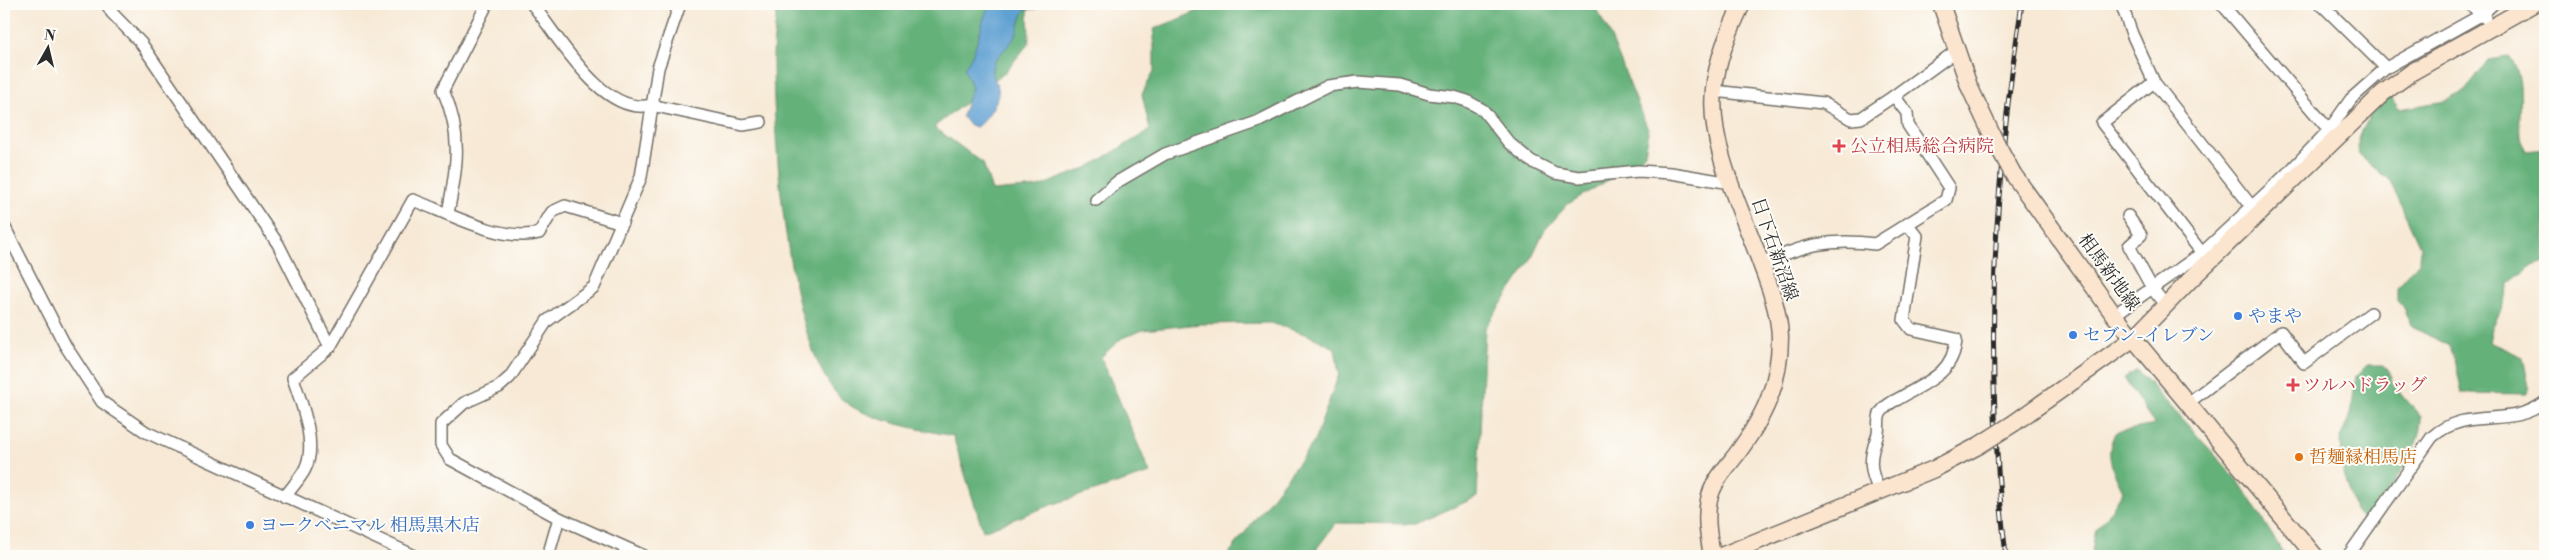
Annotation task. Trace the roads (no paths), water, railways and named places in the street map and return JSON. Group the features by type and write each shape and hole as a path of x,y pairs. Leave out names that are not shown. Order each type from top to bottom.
{"main road":[{"name":"日下石新沼線","path":"1712,556 1707,529 1709,499 1720,475 1756,428 1773,391 1780,359 1776,313 1762,264 1731,183 1718,142 1714,91 1724,46 1742,4"},
{"name":"相馬新地線","path":"1941,4 1969,86 2013,174 2114,315 2315,556"},
{"path":"1721,556 1934,469 1978,446 2014,423 2134,338 2359,114 2383,93 2412,72 2533,4"}],"street":[{"path":"107,4 112,14 141,42 278,244 330,347"},
{"path":"532,4 571,58 605,93 640,108 651,105 743,125 761,122"},
{"path":"644,556 559,518 450,459 441,445 441,424 464,403 499,387 510,377 547,321 594,287 641,177 658,68 680,4"},
{"path":"2125,4 2122,6 2132,34 2154,82 2252,207"},
{"path":"2222,4 2329,130"},
{"path":"2321,4 2386,68"},
{"path":"2470,4 2494,26"},
{"path":"2114,315 2202,253 2252,207 2329,130 2351,99 2386,68 2481,15 2493,4"},
{"path":"448,213 455,175 457,136 453,112 443,90 485,8"},
{"path":"1714,91 1824,103 1851,118 1861,118 1956,51"},
{"path":"1096,200 1117,182 1165,154 1257,122 1328,86 1358,82 1400,85 1429,94 1467,101 1483,110 1509,143 1531,161 1555,173 1579,177 1638,171 1671,173 1731,183"},
{"path":"2154,82 2102,123 2202,253"},
{"path":"1762,264 1811,244 1849,240 1875,244 1946,200 1949,188 1908,125 1907,113 1894,96"},
{"path":"285,497 306,467 310,440 303,406 292,378 330,347 413,200 507,235 526,237 539,233 552,212 565,206 622,223"},
{"path":"2128,216 2141,235 2129,246 2152,288 2166,306"},
{"path":"1880,492 1875,484 1870,456 1878,433 1881,413 1889,404 1938,376 1948,366 1955,353 1956,339 1911,329 1904,320 1917,236 1908,225"},
{"path":"4,226 66,345 102,402 146,432 415,556"},
{"path":"2188,403 2282,332 2304,363 2371,313"},
{"path":"2348,556 2432,437 2444,426 2460,420 2528,413 2545,402"},
{"path":"548,556 559,518"}],"water":[{"path":"990,4 1040,4 1036,9 1026,9 1015,37 995,61 992,71 998,88 997,98 988,115 976,127 968,124 962,116 972,87 964,68 973,53"}],"railway":[{"path":"2006,556 1999,486 1993,348 1998,211 2004,143 2022,4"}],"place":[{"name":"公立相馬総合病院","path":"1839,146"},
{"name":"やまや","path":"2238,316"},
{"name":"セブン-イレブン","path":"2073,335"},
{"name":"ツルハドラッグ","path":"2293,385"},
{"name":"哲麺縁相馬店","path":"2299,457"},
{"name":"ヨークベニマル 相馬黒木店","path":"250,525"}]}
